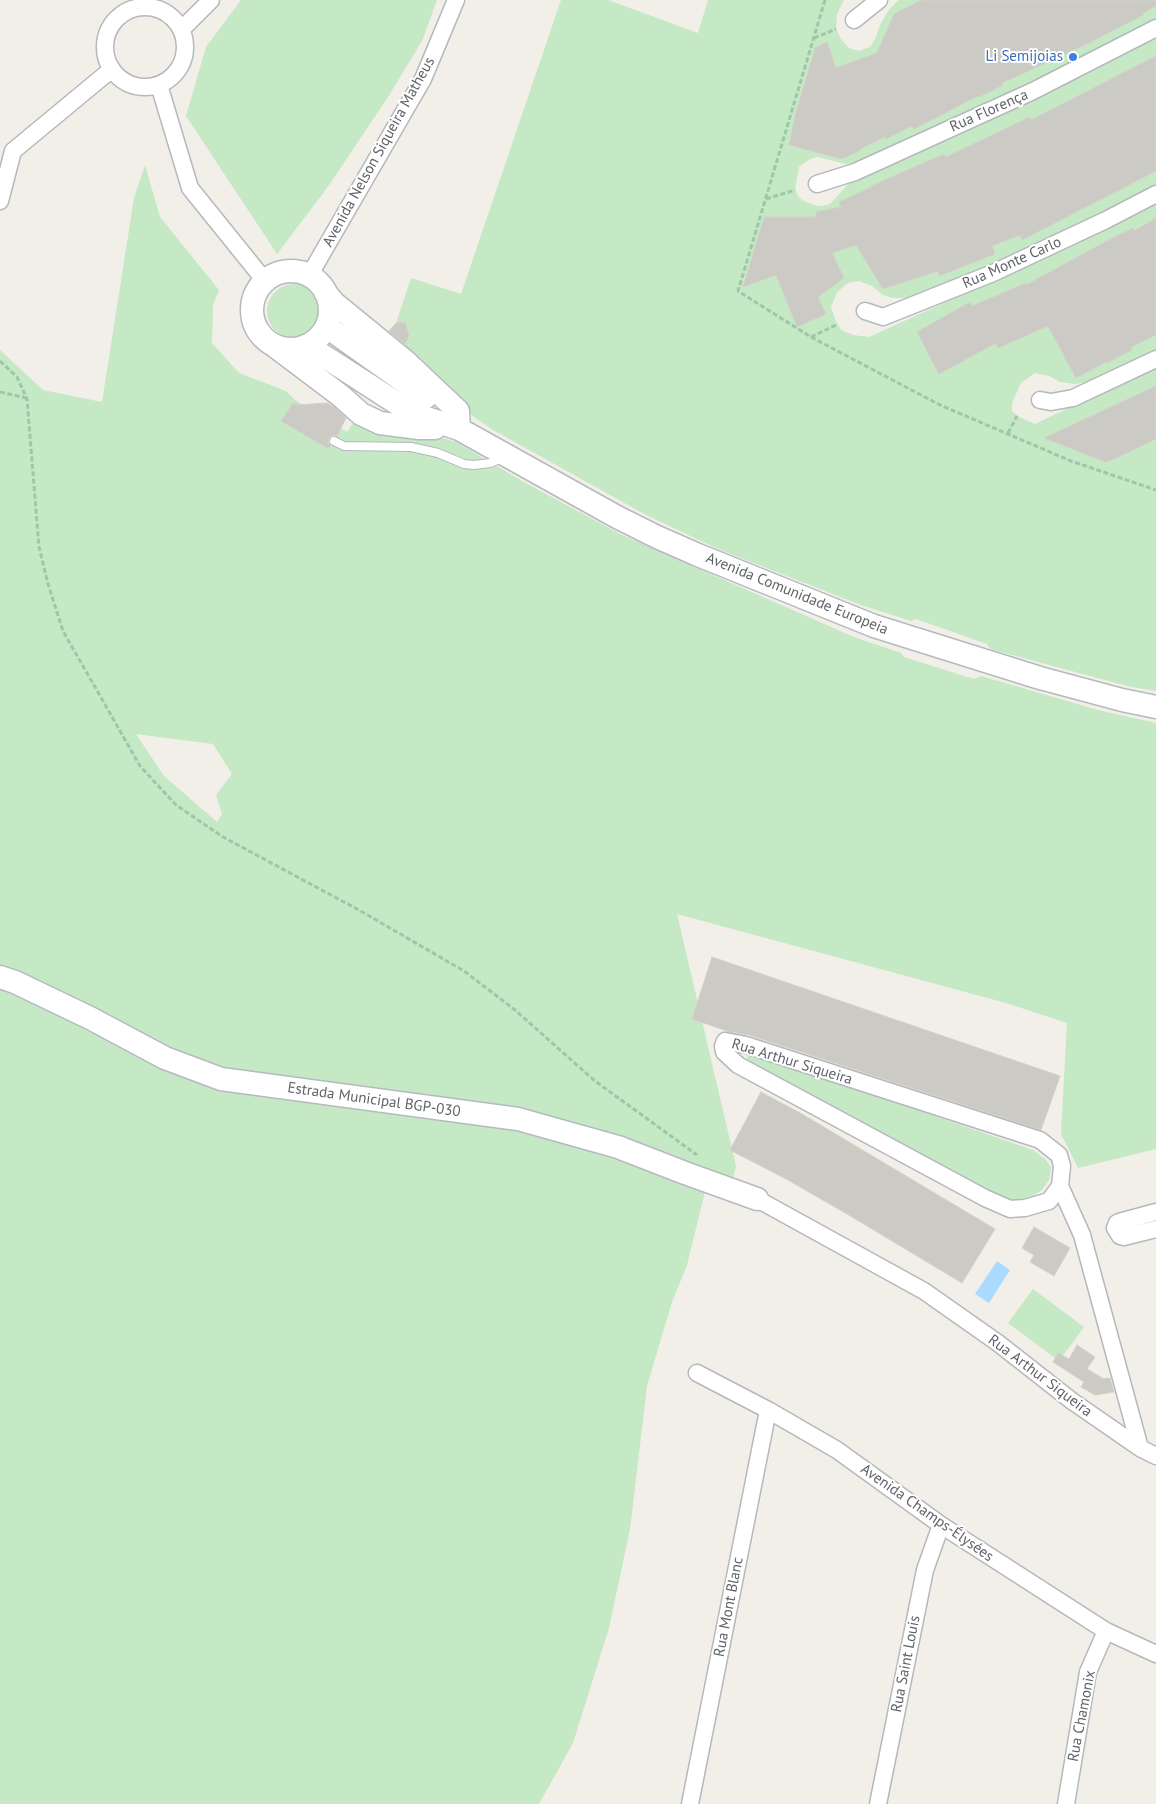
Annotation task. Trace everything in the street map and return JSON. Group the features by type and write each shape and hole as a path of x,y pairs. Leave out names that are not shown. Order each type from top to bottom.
{"street":[{"path":"182,29 211,0"},
{"name":"Avenida Nelson Siqueira Matheus","path":"309,276 423,79 456,0"},
{"path":"854,20 879,0"},
{"path":"120,6 149,7 162,11 173,18 182,29 185,42 185,56 180,68 170,79 159,85 138,87 119,77 112,69 107,58 106,46 108,34 120,6"},
{"name":"Rua Florença","path":"817,184 855,172 1024,95 1156,28"},
{"path":"0,200 4,164 13,151 112,69"},
{"path":"159,85 190,188 265,281"},
{"name":"Rua Monte Carlo","path":"865,311 883,317 974,281 1097,224 1156,194"},
{"path":"316,341 295,349 274,346 264,338 256,328 252,315 257,291 265,281 275,274 287,271 298,272 318,282 334,303 405,361 458,411 459,428"},
{"path":"320,380 316,341 330,312 325,292"},
{"name":"Avenida Comunidade Europeia","path":"316,341 435,404 459,428 506,456 657,538 839,612 914,639 1104,696 1156,707"},
{"name":"Avenida Comunidade Europeia","path":"316,341 408,419"},
{"name":"Avenida Comunidade Europeia","path":"274,346 341,396 361,414 380,423 408,419 459,428"},
{"path":"1040,400 1051,402 1073,398 1156,358"},
{"path":"408,419 422,404 435,404"},
{"name":"Estrada Municipal BGP-030","path":"0,977 82,1014 165,1058 221,1079 518,1119 618,1147 757,1199"},
{"name":"Rua Arthur Siqueira","path":"1060,1186 1049,1201 1024,1208 1010,1209 985,1198 738,1065 724,1052 723,1046 725,1041 746,1045 1040,1140 1059,1155 1062,1166 1060,1186 1082,1235 1140,1448"},
{"name":"Rua Arthur Siqueira","path":"757,1199 924,1291 998,1343 1072,1401 1140,1448 1156,1456"},
{"path":"1156,1213 1119,1222 1115,1228 1120,1236 1124,1237 1156,1229"},
{"name":"Avenida Champs-Élysées","path":"697,1373 768,1410 837,1450 941,1525 1106,1631 1156,1654"},
{"name":"Rua Mont Blanc","path":"690,1804 768,1410"},
{"name":"Rua Saint Louis","path":"878,1804 925,1570 941,1525"},
{"name":"Rua Chamonix","path":"1066,1804 1088,1672 1106,1631"}],"lane":[{"path":"334,441 344,446 411,447 438,453 464,464 474,465 490,463 506,456"}],"path":[{"path":"814,38 836,30"},
{"path":"766,199 795,190"},
{"path":"811,337 838,324"},
{"path":"0,361 17,377 27,399 39,546 48,584 63,630 140,766 176,805 223,837 359,910 464,971 515,1010 595,1082 698,1156"},
{"path":"0,392 27,399"},
{"path":"1008,433 1017,416"}],"green space":[{"path":"241,0 437,0 422,41 388,97 327,188 277,254 186,116 206,47"},
{"path":"561,0 608,0 698,33 708,0 844,0 837,14 836,29 841,39 849,48 859,51 870,47 890,8 899,0 1156,0 1156,20 1067,67 864,162 846,164 818,157 810,159 799,167 795,190 799,198 808,203 818,206 827,205 850,182 1018,106 1156,37 1156,185 977,273 915,296 903,298 892,298 883,295 872,286 859,281 848,283 837,292 831,307 841,330 853,335 869,337 1085,239 1156,202 1156,350 1094,381 1075,384 1060,382 1049,376 1035,373 1021,383 1012,403 1012,411 1019,417 1035,424 1156,366 1156,691 1127,686 990,649 987,644 916,619 911,621 858,604 718,549 646,515 493,430 464,410 408,354 405,343 409,335 405,322 396,323 411,278 461,294"},
{"path":"145,165 160,217 219,290 213,305 212,343 239,373 286,391 294,399 347,432 353,423 346,418 349,414 456,442 522,481 622,535 854,637 901,653 904,657 974,679 981,676 1098,710 1156,723 1156,1149 1078,1168 1061,1134 1067,1023 1006,1003 677,914 736,1166 729,1196 706,1188 687,1265 672,1302 647,1386 630,1529 609,1628 573,1743 539,1804 0,1804 0,350 43,390 102,402 134,198","holes":["293,403 338,433 330,449 281,421","136,734 213,744 232,774 216,795 222,814 217,822 164,776"]},
{"path":"289,284 299,284 309,288 317,296 321,311 317,326 309,334 299,338 289,338 279,334 271,326 267,316 267,306 271,296 279,288"},
{"path":"753,1053 1033,1150 1045,1159 1051,1167 1049,1180 1042,1190 1033,1196 1006,1200 748,1060 747,1056"},
{"path":"1033,1289 1084,1327 1059,1361 1008,1323"}],"water":[{"path":"997,1261 1010,1270 989,1303 975,1294"}],"building":[{"path":"921,0 1156,0 1156,6 1143,13 1143,15 1087,44 1002,83 1003,85 914,129 912,126 886,139 885,137 842,159 789,145 795,116 815,48 827,42 836,68 877,53 894,14"},
{"path":"1156,56 1156,171 1022,240 1020,235 992,246 995,254 939,276 938,271 883,289 856,245 832,253 844,278 818,297 826,314 797,327 776,275 743,287 764,217 816,217 816,212 841,207 839,202 871,186 944,154 946,157 1030,117 1031,120"},
{"path":"1156,218 1156,335 1131,347 1132,350 1076,378 1048,326 998,348 996,343 939,374 917,332 970,302 972,306 1026,283 1026,285 1105,242 1133,228 1134,231"},
{"path":"405,322 409,335 405,344 389,331 396,323"},
{"path":"1156,386 1156,439 1114,459 1106,462 1044,438"},
{"path":"293,403 297,405 327,403 346,418 337,436 333,435 329,438 328,442 331,446 329,449 281,421"},
{"path":"712,957 1060,1076 1041,1130 749,1035 730,1032 692,1019"},
{"path":"761,1092 802,1114 995,1229 962,1283 788,1180 730,1150"},
{"path":"1034,1227 1070,1248 1054,1276 1030,1262 1034,1255 1022,1248"},
{"path":"1077,1345 1095,1357 1087,1369 1104,1379 1110,1378 1114,1392 1095,1395 1081,1387 1084,1382 1053,1362 1058,1353 1069,1359"}],"place":[{"name":"Li Semijoias","path":"1073,57"}]}
